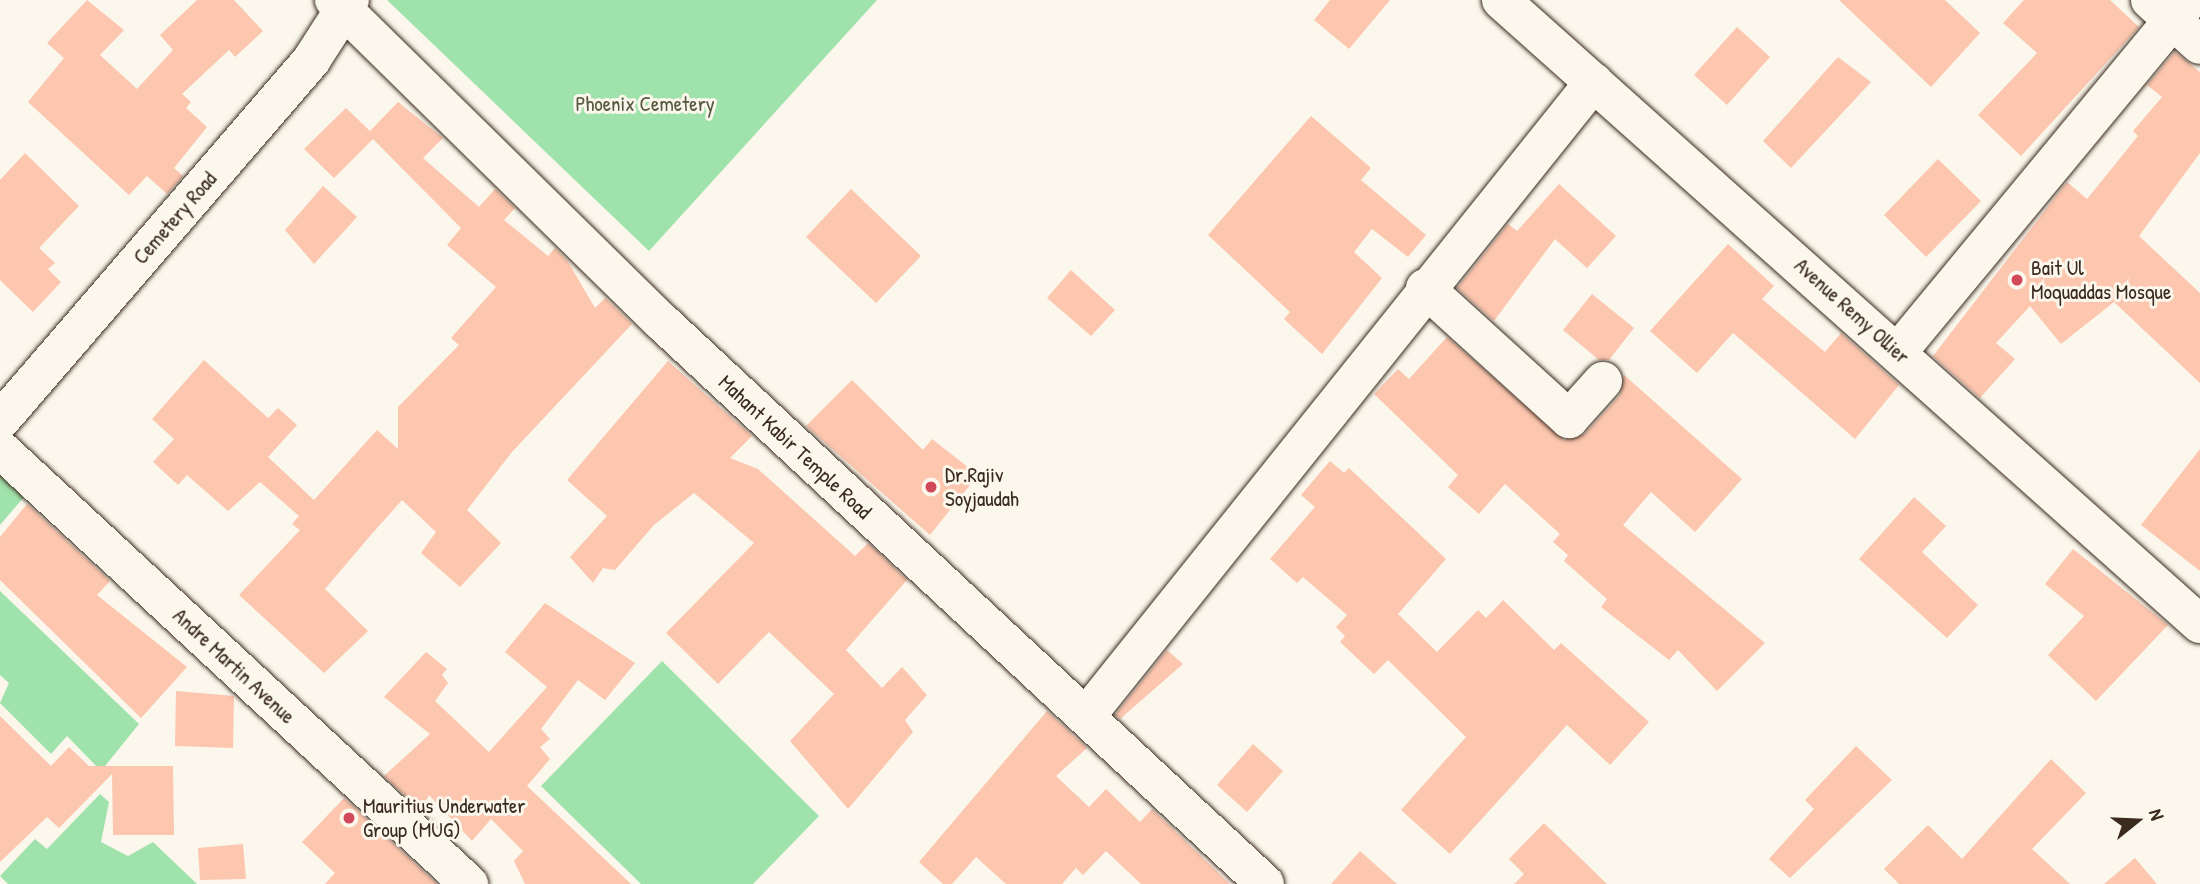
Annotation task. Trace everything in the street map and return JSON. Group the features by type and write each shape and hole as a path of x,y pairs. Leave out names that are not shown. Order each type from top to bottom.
{"street":[{"name":"Avenue Remy Ollier","path":"1501,0 2200,624"},
{"name":"Cemetery Road","path":"0,421 313,59 342,3"},
{"name":"Mahant Kabir Temple Road","path":"342,3 662,323 1087,715 1265,884"},
{"path":"1898,352 2178,16"},
{"path":"1087,715 1425,288 1594,82"},
{"path":"1425,288 1569,419 1603,381"},
{"name":"Andre Martin Avenue","path":"0,449 469,884"}],"green space":[{"name":"Phoenix Cemetery","path":"387,0 877,0 649,251"},
{"path":"0,475 24,497 0,525"},
{"path":"0,591 139,724 101,771 67,736 51,754 0,703 9,683 0,675"},
{"path":"662,661 819,816 753,884 641,884 541,786"},
{"path":"100,794 109,802 101,842 128,856 153,842 197,884 8,884 0,876 35,839 47,849"}],"building":[{"path":"87,0 124,30 100,55 137,89 173,50 160,35 197,0 234,0 263,31 235,57 229,50 182,94 191,102 186,108 207,127 174,168 183,176 167,194 147,176 129,195 28,102 64,58 47,43"},
{"path":"1330,0 1390,0 1349,49 1314,20"},
{"path":"1839,0 1945,0 1980,33 1931,87"},
{"path":"2024,0 2110,0 2139,27 2021,156 1978,115 2037,53 2003,23"},
{"path":"1737,27 1770,57 1727,105 1694,75"},
{"path":"2175,52 2200,72 2200,153 2139,236 2200,293 2200,383 2114,302 2061,344 2030,306 1996,343 2015,359 1980,398 1933,356 2067,182 2087,199 2138,136 2133,131 2162,97 2147,85"},
{"path":"1838,57 1871,82 1791,168 1763,141"},
{"path":"398,102 443,138 423,158 479,207 495,189 515,208 504,220 548,256 555,248 567,260 595,308 605,298 632,324 512,452 467,510 501,543 460,587 421,553 436,532 402,500 370,536 325,589 368,631 324,673 239,595 300,530 292,524 299,516 260,482 228,511 187,475 178,485 153,462 174,439 152,419 204,360 268,418 278,408 297,425 268,457 314,500 377,430 398,449 398,407 459,345 451,338 496,287 447,245 461,228 373,139 334,178 304,149 346,108 370,131"},
{"path":"1311,116 1371,168 1361,180 1426,235 1408,257 1372,229 1354,252 1382,278 1322,354 1284,319 1290,312 1208,235"},
{"path":"25,153 79,206 39,248 55,263 48,269 61,282 33,312 0,280 0,180"},
{"path":"1938,159 1981,201 1926,257 1884,215"},
{"path":"1559,184 1616,236 1587,268 1555,239 1494,321 1457,288 1508,224 1517,231"},
{"path":"323,186 357,217 314,264 285,230"},
{"path":"851,189 921,256 876,303 806,237"},
{"path":"1728,244 1774,286 1762,299 1825,352 1841,333 1899,385 1855,439 1733,333 1697,373 1650,331"},
{"path":"1071,270 1115,310 1091,336 1047,298"},
{"path":"1592,294 1634,328 1609,360 1599,360 1563,330"},
{"path":"1447,337 1564,440 1585,434 1620,395 1624,375 1742,479 1695,532 1651,492 1623,525 1765,643 1717,691 1678,650 1669,660 1601,607 1607,599 1564,561 1568,555 1553,542 1560,534 1505,484 1479,514 1448,487 1458,475 1374,394 1398,369 1409,379"},
{"path":"668,361 752,436 730,458 758,469 855,556 868,543 907,580 846,650 882,688 902,667 927,695 905,720 913,732 848,809 790,741 834,694 769,632 718,684 666,633 754,543 694,493 654,525 615,570 603,568 593,583 570,557 607,516 567,480"},
{"path":"852,380 923,450 932,439 978,475 930,535 806,426"},
{"path":"2200,449 2200,571 2141,525"},
{"path":"1330,461 1344,473 1349,468 1446,559 1398,614 1437,652 1478,610 1486,618 1503,600 1554,650 1561,643 1649,722 1610,765 1567,725 1450,854 1401,810 1466,737 1388,660 1374,674 1340,642 1345,636 1336,627 1347,615 1303,577 1297,583 1270,559 1315,507 1301,495"},
{"path":"1914,497 1946,526 1922,552 1978,605 1947,638 1859,559"},
{"path":"27,504 110,581 97,595 187,667 141,718 0,580 0,537"},
{"path":"2073,549 2168,625 2096,701 2048,655 2084,616 2045,584"},
{"path":"545,603 635,663 605,700 578,680 541,729 550,739 540,747 550,759 527,786 631,884 525,884 514,861 523,851 491,819 472,841 429,795 421,810 384,776 430,734 384,697 426,652 447,669 442,675 448,683 435,701 489,752 547,687 505,652"},
{"path":"1167,650 1183,664 1120,719 1115,715"},
{"path":"176,691 234,696 233,748 175,746"},
{"path":"1047,711 1087,748 1056,776 1089,807 1106,789 1140,822 1152,809 1230,884 1141,884 1106,851 1083,875 1076,868 1062,884 1006,884 976,857 952,884 943,884 919,862"},
{"path":"0,716 51,766 69,747 89,766 173,766 174,835 113,835 112,774 59,828 47,817 0,862"},
{"path":"1253,744 1283,771 1247,812 1217,785"},
{"path":"1856,746 1892,780 1790,878 1769,859 1814,809 1805,800"},
{"path":"2051,759 2086,793 2032,849 2070,884 1899,884 1884,869 1928,825 1962,859"},
{"name":"Mauritius Underwater Group (MUG)","path":"344,798 437,884 325,884 335,873 302,842"},
{"path":"1544,823 1607,884 1514,884 1524,874 1509,859"},
{"path":"243,844 246,879 200,880 198,848"},
{"path":"1360,851 1397,884 1331,884"},
{"path":"2135,858 2157,884 2104,884"}],"place":[{"name":"Bait Ul Moquaddas Mosque","path":"2017,280"},
{"name":"Dr.Rajiv Soyjaudah","path":"931,487"},
{"name":"Mauritius Underwater Group (MUG)","path":"349,818"}]}
